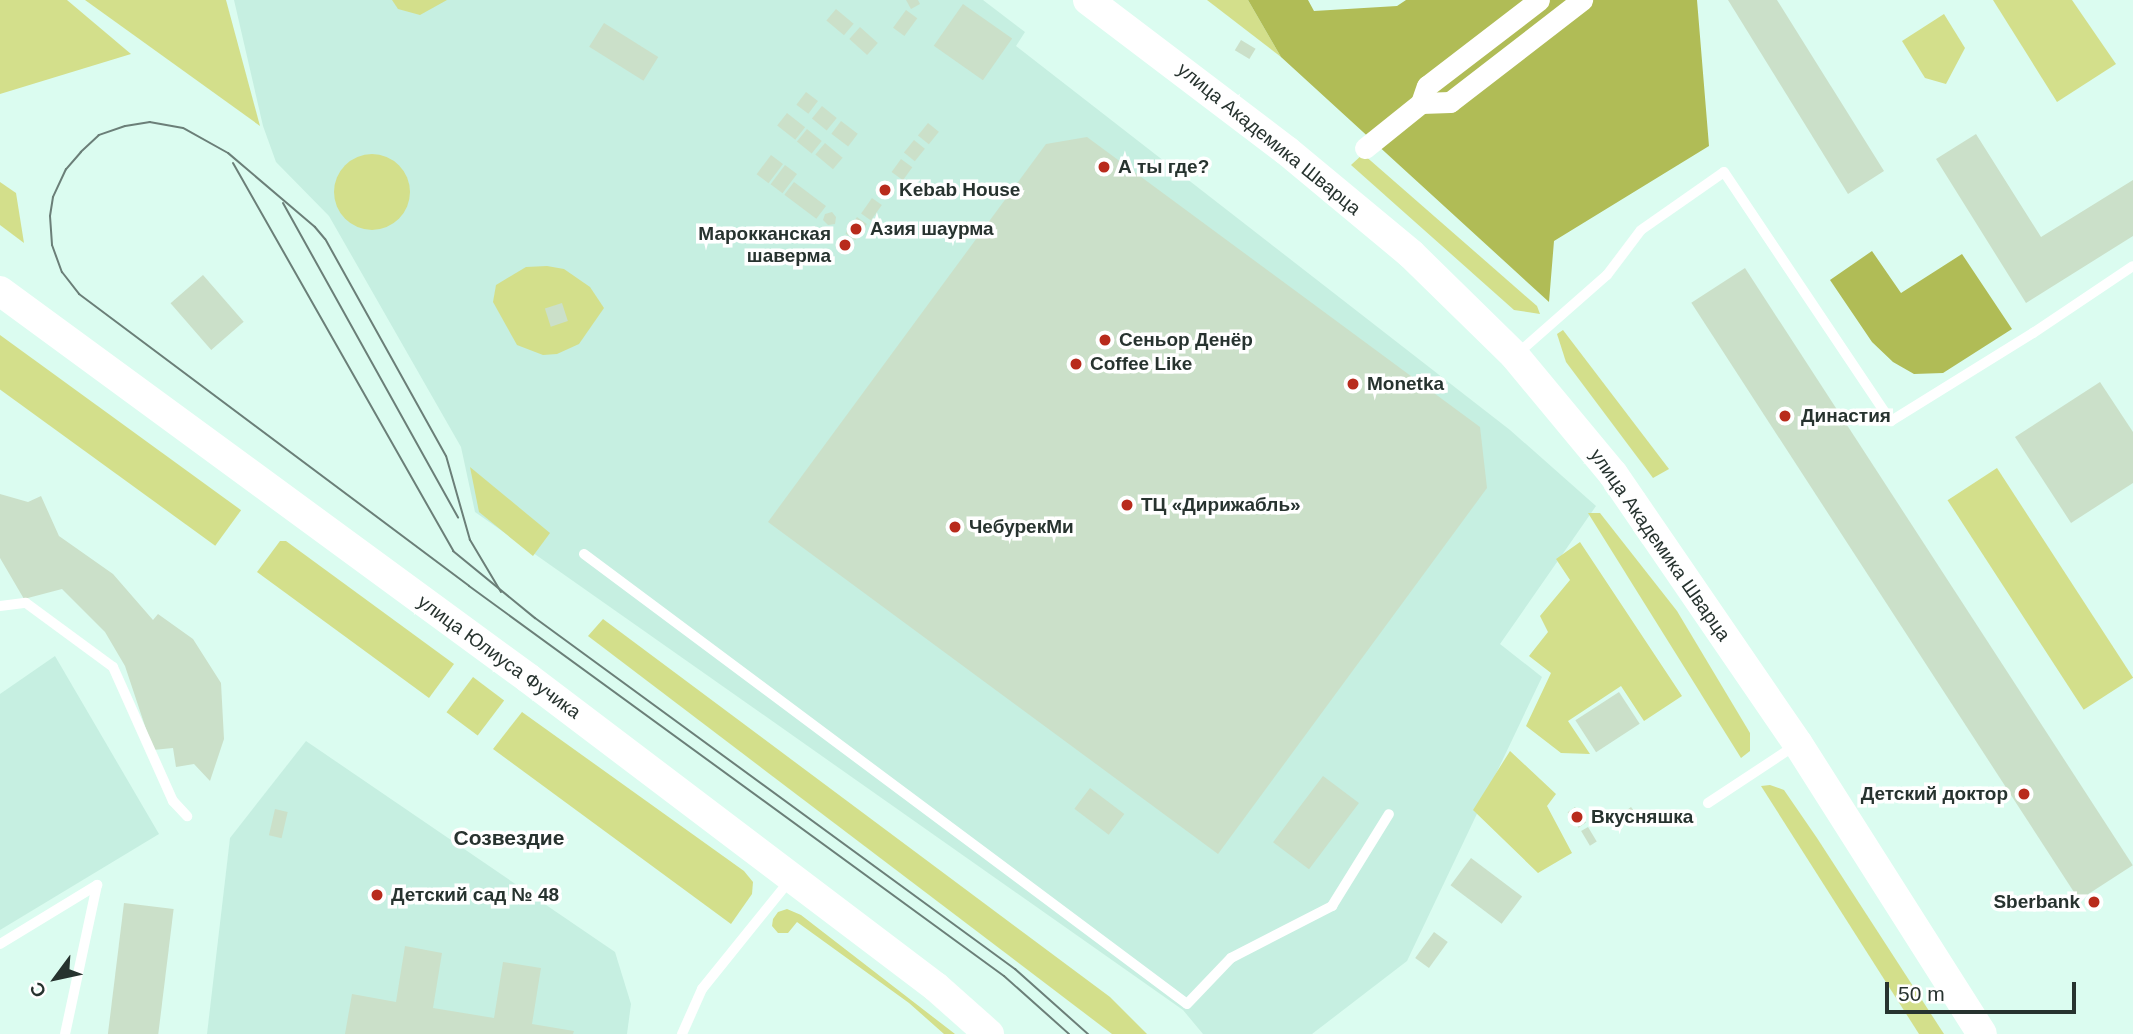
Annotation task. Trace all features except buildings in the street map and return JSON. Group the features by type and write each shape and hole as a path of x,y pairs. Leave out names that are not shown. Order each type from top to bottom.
{"street":[{"name":"улица Академика Шварца","path":"1088,0 1287,151 1411,254 1515,356 1614,474 1798,744 1982,1034"},
{"path":"1365,148 1421,103 1427,86 1539,0"},
{"path":"1421,103 1450,102 1583,0"},
{"name":"улица Юлиуса Фучика","path":"0,291 528,678 936,987 989,1034"}],"lane":[{"path":"1515,356 1607,275 1641,230 1724,173 1891,421 2033,334 2133,266"},
{"path":"584,554 1187,1004 1231,958 1332,906 1389,814"},
{"path":"0,606 26,603 113,667 173,801 187,816"},
{"path":"1708,803 1798,744"},
{"path":"681,1034 702,989 792,877"},
{"path":"0,944 97,885 65,1034"}],"shaded area":[{"path":"234,0 983,0 1025,32 1016,46 1510,430 1596,506 1500,644 1542,677 1407,961 1312,1034 1203,1034 1183,1010 475,512 461,447 329,216 276,162 263,126"},
{"path":"55,656 159,834 0,930 0,694"},
{"name":"Детский сад № 48","path":"306,741 615,952 631,1004 627,1034 207,1034 230,838"}],"green space":[{"path":"0,0 67,0 131,54 0,94"},
{"path":"85,0 226,0 260,126"},
{"path":"392,0 447,0 420,15 398,9"},
{"path":"1207,0 1248,0 1281,57"},
{"path":"1248,0 1308,0 1314,11 1397,6 1406,0 1697,0 1709,146 1554,241 1549,302 1281,57"},
{"path":"1993,0 2072,0 2116,64 2057,102"},
{"path":"1944,14 1965,48 1946,84 1925,78 1902,41"},
{"path":"372,154 386,157 399,165 407,178 410,192 407,206 399,219 386,227 372,230 358,227 345,219 337,206 334,192 337,178 345,165 358,157"},
{"path":"1363,154 1537,306 1540,314 1514,310 1351,165"},
{"path":"0,182 16,193 24,243 0,225"},
{"path":"1872,251 1901,293 1962,254 2012,329 1943,373 1914,374 1893,362 1872,342 1830,280"},
{"path":"547,266 564,269 590,287 604,308 579,344 557,354 543,355 517,345 493,302 496,285 526,267"},
{"path":"1563,330 1669,469 1653,478 1566,362 1557,334"},
{"path":"0,335 241,510 215,546 0,389"},
{"path":"470,467 550,533 533,556 479,512"},
{"path":"1997,468 2133,677 2084,710 1948,500"},
{"path":"1588,513 1600,513 1677,611 1750,733 1750,751 1741,758"},
{"path":"280,541 286,541 454,664 429,698 257,572"},
{"path":"1580,542 1682,696 1644,721 1621,686 1568,721 1590,754 1561,753 1526,726 1551,673 1529,656 1548,632 1540,616 1570,580 1556,559"},
{"path":"603,619 1110,997 1147,1034 1112,1034 588,636"},
{"path":"473,677 504,700 478,736 447,712"},
{"path":"522,712 744,871 753,882 752,894 731,924 493,749"},
{"path":"1510,751 1556,794 1547,806 1572,853 1538,873 1473,810"},
{"path":"1770,785 1784,790 1944,1034 1919,1034 1761,786"},
{"path":"787,909 801,915 955,1034 944,1034 909,1003 797,922 788,933 778,933 772,926 773,919 778,912"}],"tram line":[{"path":"501,592 470,540 446,456 325,239 315,227 228,153 183,128 150,122 125,126 99,135 66,169 53,197 50,216 52,245 62,272 79,294 469,586 1004,976 1069,1034"},
{"path":"233,163 453,551 535,618 1015,969 1088,1034"},
{"path":"283,203 458,518"}],"place":[{"name":"А ты где?","path":"1104,167"},
{"name":"Kebab House","path":"885,190"},
{"name":"Азия шаурма","path":"856,229"},
{"name":"Марокканская шаверма","path":"845,245"},
{"name":"Сеньор Денёр","path":"1105,340"},
{"name":"Coffee Like","path":"1076,364"},
{"name":"Monetka","path":"1353,384"},
{"name":"Династия","path":"1785,416"},
{"name":"ТЦ «Дирижабль»","path":"1127,505"},
{"name":"ЧебурекМи","path":"955,527"},
{"name":"Детский доктор","path":"2024,794"},
{"name":"Вкусняшка","path":"1577,817"},
{"name":"Детский сад № 48","path":"377,895"},
{"name":"Sberbank","path":"2094,902"}],"district":[{"name":"Созвездие","path":"509,838"}]}
